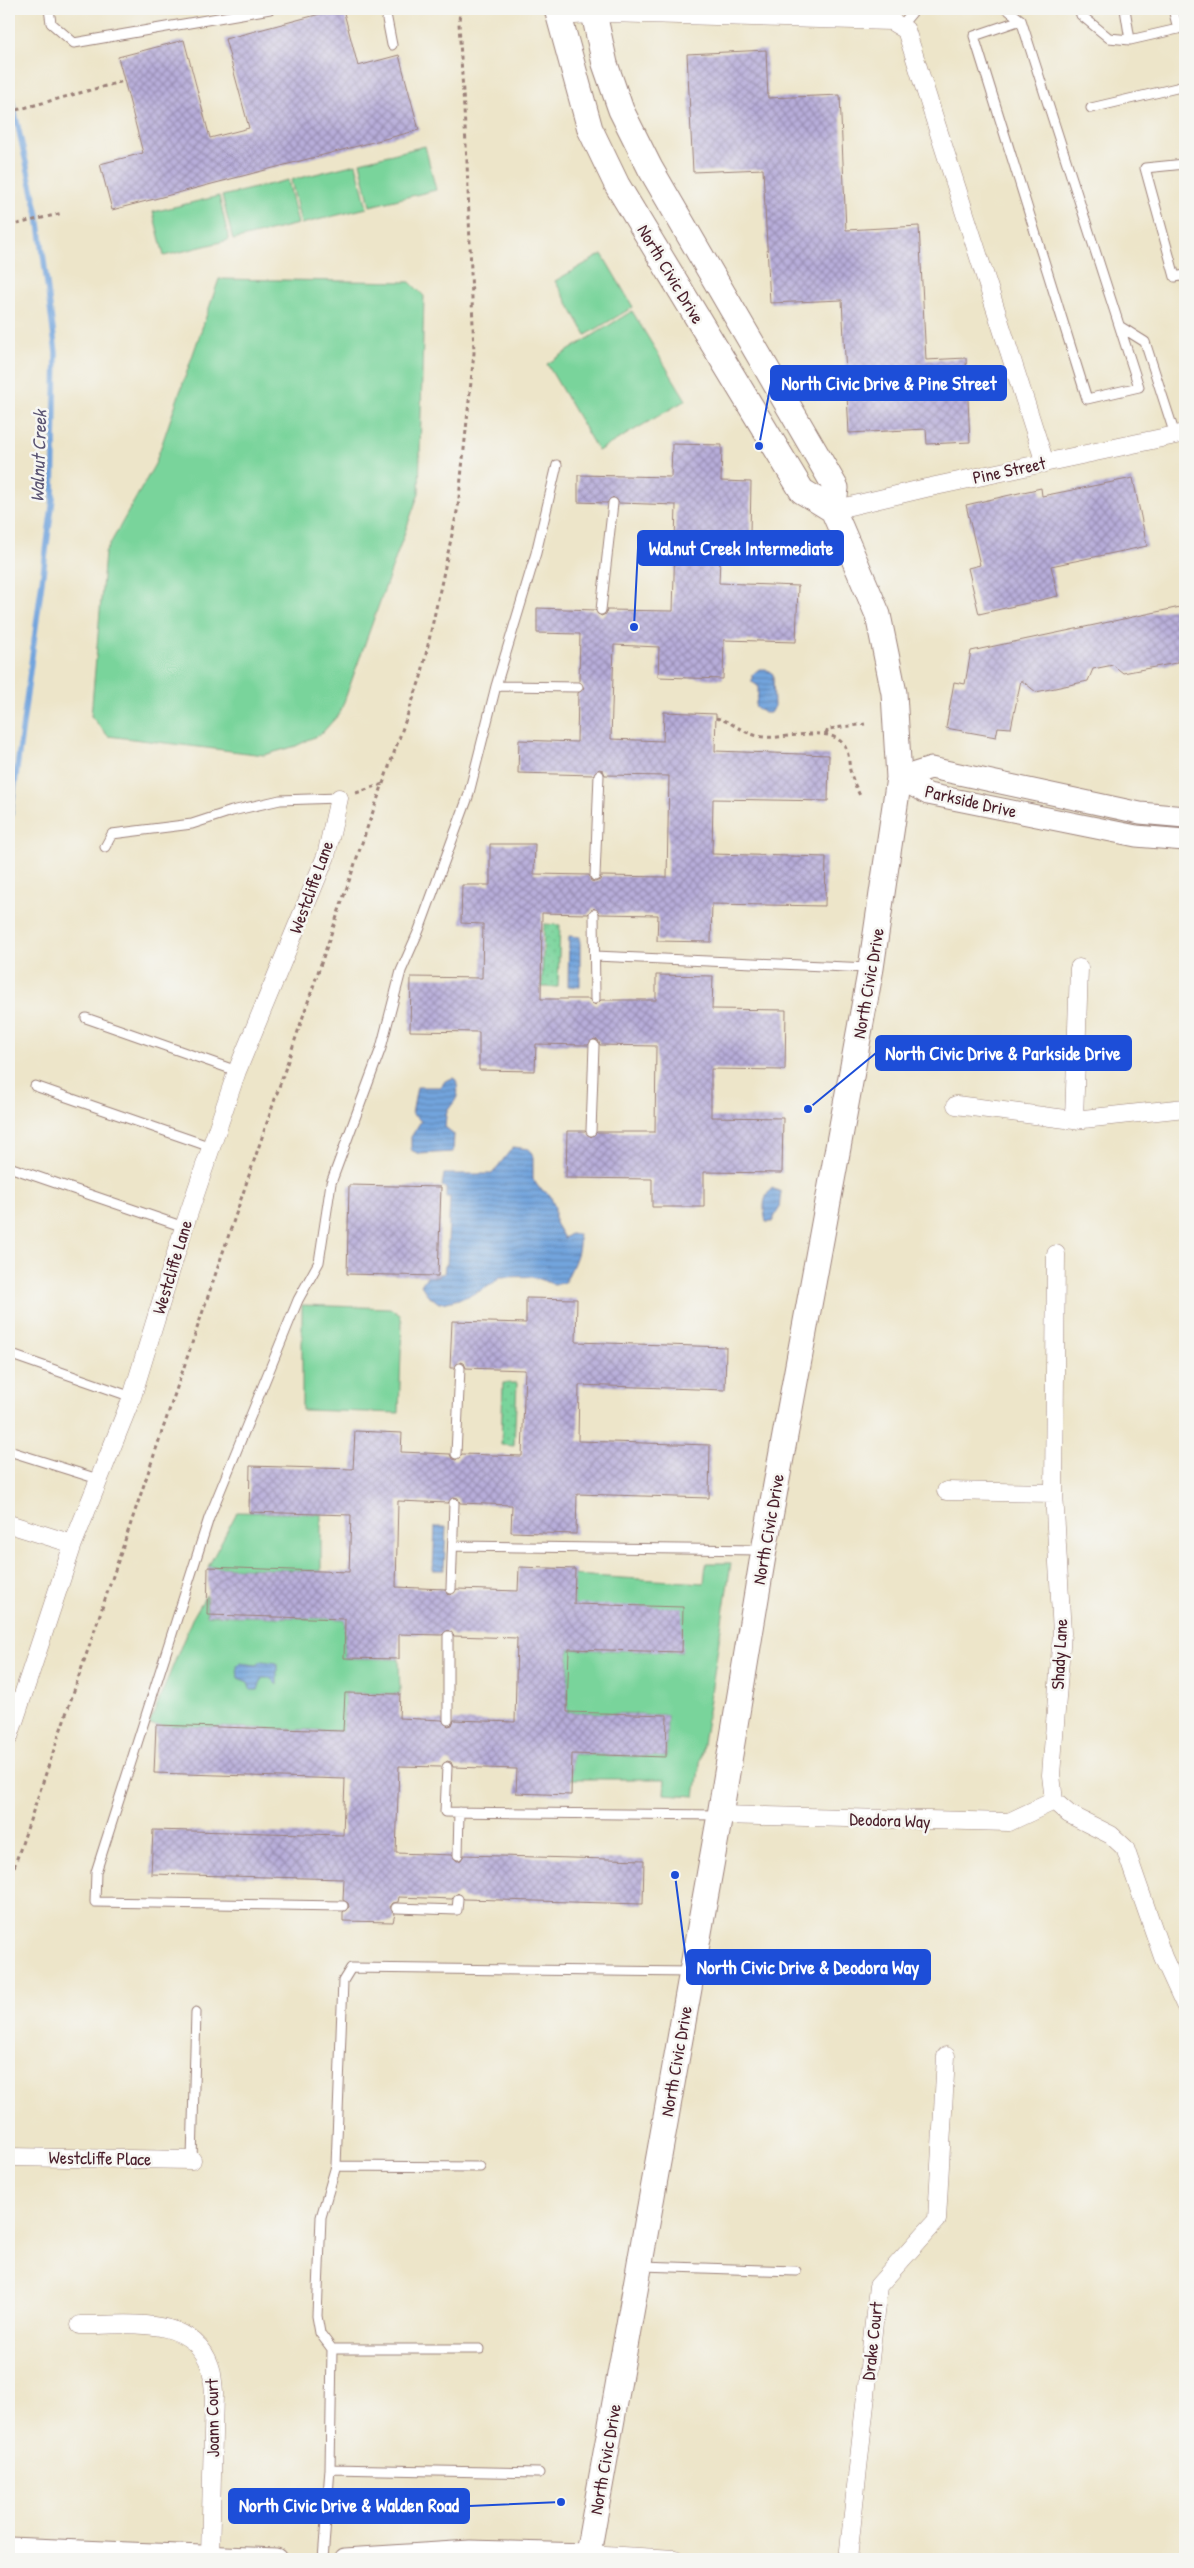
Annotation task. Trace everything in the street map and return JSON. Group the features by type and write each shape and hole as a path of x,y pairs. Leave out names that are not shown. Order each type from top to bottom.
{"main road":[{"name":"North Civic Drive","path":"588,2557 720,1815 764,1550 871,968 899,778 894,692 878,615 833,510 836,488 650,168 621,110 605,64 593,11"},
{"name":"North Civic Drive","path":"558,12 590,129 618,185 802,491 833,510"}],"street":[{"path":"558,12 593,11 891,21 906,30 1044,463"},
{"name":"Pine Street","path":"833,510 1180,434"},
{"name":"Parkside Drive","path":"899,778 931,768 1140,813 1185,817"},
{"name":"Parkside Drive","path":"899,778 928,794 1136,836 1185,840"},
{"name":"Westcliffe Lane","path":"9,1737 72,1544 132,1397 184,1226 237,1071 326,856 339,798"},
{"path":"1074,1120 1079,968"},
{"path":"956,1105 1074,1120 1185,1108"},
{"name":"Shady Lane","path":"1054,1801 1051,1775 1062,1633 1054,1493 1056,1254"},
{"path":"946,1491 1054,1493"},
{"path":"9,1524 72,1544"},
{"path":"1054,1801 1069,1814 1111,1835 1125,1848 1163,1957 1185,2005"},
{"name":"Deodora Way","path":"720,1815 1009,1822 1054,1801"},
{"name":"Drake Court","path":"848,2559 878,2286 937,2220 946,2056"},
{"name":"Westcliffe Place","path":"9,2157 192,2160"},
{"name":"Joann Court","path":"80,2325 159,2326 175,2329 186,2335 202,2350 210,2366 214,2393 210,2558"},
{"path":"9,2548 210,2558 276,2559"},
{"path":"344,2559 470,2551 675,2559"}],"lane":[{"path":"49,9 51,23 74,44 270,9"},
{"path":"385,9 392,45"},
{"path":"900,27 915,9"},
{"path":"1007,9 1021,20 1139,387 1087,399 974,36 1021,20"},
{"path":"1079,9 1081,15 1109,38 1130,40 1182,28 1173,9"},
{"path":"1125,9 1130,40"},
{"path":"1090,108 1185,86"},
{"path":"1185,164 1145,168 1175,277 1185,275"},
{"path":"1121,327 1145,342 1180,434"},
{"path":"343,1906 96,1902 96,1872 209,1518 298,1300 319,1262 331,1183 381,1048 401,970 419,930 468,797 496,686 536,552 557,465"},
{"path":"601,610 613,503"},
{"path":"496,686 578,687"},
{"path":"595,876 599,775"},
{"path":"105,847 112,834 192,824 232,811 280,800 339,798"},
{"path":"594,914 595,1000"},
{"path":"595,956 871,968"},
{"path":"86,1018 237,1071"},
{"path":"591,1132 594,1045"},
{"path":"35,1086 211,1147"},
{"path":"9,1167 184,1226"},
{"path":"9,1354 132,1397"},
{"path":"456,1454 460,1368"},
{"path":"9,1452 98,1479"},
{"path":"451,1589 454,1503"},
{"path":"453,1546 764,1550"},
{"path":"448,1636 448,1720"},
{"path":"447,1767 445,1812 720,1815"},
{"path":"458,1855 459,1812"},
{"path":"396,1908 458,1910 458,1899"},
{"path":"323,2559 330,2469 332,2349 320,2333 318,2307 321,2217 336,2166 343,1981 350,1968 692,1972"},
{"path":"192,2160 196,2012"},
{"path":"336,2166 480,2167"},
{"path":"639,2266 796,2271"},
{"path":"332,2349 480,2349"},
{"path":"330,2469 539,2473"}],"path":[{"path":"9,112 124,81"},
{"path":"9,226 64,213"},
{"path":"716,718 759,737 784,738 810,733 826,734 837,740 847,750 850,772 861,798"},
{"path":"826,734 828,729 865,724"},
{"path":"339,798 383,783"}],"green space":[{"path":"425,146 436,190 370,206 360,162"},
{"path":"356,164 367,208 301,224 291,180"},
{"path":"288,180 298,224 233,240 222,196"},
{"path":"219,196 229,240 164,256 153,212"},
{"path":"602,254 633,307 586,335 555,281"},
{"path":"219,279 410,282 424,296 419,493 340,713 322,733 296,746 264,755 108,736 91,716 105,553 155,464"},
{"path":"632,311 686,400 598,451 547,364"},
{"path":"544,924 560,925 558,987 542,987"},
{"path":"302,1305 390,1308 400,1315 402,1322 399,1413 302,1410"},
{"path":"503,1383 517,1383 514,1446 501,1445"},
{"path":"237,1512 321,1514 321,1571 208,1567"},
{"path":"706,1563 731,1563 695,1796 664,1794 665,1779 571,1779 572,1754 666,1757 667,1715 567,1712 569,1649 682,1652 574,1604 574,1575 704,1583"},
{"path":"206,1595 207,1615 345,1619 344,1658 399,1659 400,1694 345,1693 343,1731 149,1725 192,1619"}],"water":[{"path":"759,669 766,669 773,674 774,707 770,713 764,713 755,706 758,686 752,682 752,675"},
{"path":"569,936 580,937 580,987 568,986"},
{"path":"453,1078 456,1080 458,1094 447,1112 445,1127 454,1134 453,1152 419,1154 411,1150 411,1137 421,1121 412,1114 417,1087 441,1087 445,1081"},
{"path":"513,1147 529,1149 533,1157 533,1179 539,1188 550,1195 555,1208 555,1223 564,1238 570,1234 578,1234 579,1246 576,1259 565,1282 560,1284 552,1284 532,1277 500,1277 488,1287 472,1294 439,1303 427,1294 421,1285 427,1276 439,1277 440,1274 444,1274 445,1265 447,1265 450,1197 446,1197 446,1188 442,1186 444,1174 492,1174"},
{"path":"772,1188 781,1192 779,1208 772,1222 766,1222 764,1204 766,1196"},
{"path":"435,1527 446,1527 444,1570 433,1570"},
{"path":"262,1661 277,1663 277,1685 270,1678 262,1678 258,1690 251,1690 248,1682 238,1678 237,1666 240,1663 257,1665"}],"building":[{"path":"343,9 358,66 399,55 419,130 112,210 100,164 143,153 118,57 184,40 210,138 249,128 225,39"},
{"path":"766,50 768,98 840,95 846,230 919,226 926,360 966,358 970,442 927,444 926,429 849,433 842,300 770,303 763,169 693,172 687,54"},
{"path":"672,444 722,445 721,481 751,482 750,534 721,533 719,583 798,586 796,642 724,640 723,679 658,677 659,647 614,645 611,739 663,741 664,712 716,714 715,751 829,755 828,801 713,799 712,854 826,857 825,906 712,904 711,942 657,941 658,915 600,914 594,908 588,914 542,913 541,999 589,999 595,1005 601,1000 656,1000 656,975 713,976 712,1009 786,1010 785,1070 711,1069 711,1117 783,1118 782,1173 704,1172 704,1207 652,1207 652,1179 566,1178 567,1131 585,1131 591,1137 597,1132 655,1132 656,1046 600,1045 598,1040 594,1039 588,1045 536,1044 535,1071 479,1070 479,1032 410,1031 411,977 482,978 483,924 461,923 462,885 490,885 490,844 535,844 534,874 589,875 591,881 595,882 600,880 601,876 667,877 669,776 605,775 603,770 599,769 593,775 518,773 519,740 577,742 578,693 584,688 579,681 580,634 537,633 537,608 595,610 601,616 606,614 607,610 673,611 676,505 619,503 613,497 607,503 578,502 578,475 671,477"},
{"path":"1133,478 1147,546 1051,566 1058,596 979,614 968,568 980,565 966,505 1041,488 1042,496"},
{"path":"1185,606 1185,651 1182,652 1176,663 1123,673 1113,665 1093,669 1088,681 1036,692 1021,680 1011,728 998,727 996,737 946,728 954,682 965,684 971,651"},
{"path":"349,1185 441,1187 438,1276 347,1274"},
{"path":"526,1298 577,1299 576,1342 726,1347 725,1390 579,1385 578,1441 710,1445 709,1498 577,1494 576,1534 511,1532 512,1505 460,1503 458,1498 454,1497 448,1503 398,1501 396,1587 445,1589 447,1594 451,1595 457,1589 518,1591 519,1567 575,1569 574,1604 683,1607 682,1652 569,1649 567,1712 667,1715 666,1757 572,1754 571,1795 516,1793 517,1769 453,1767 451,1762 447,1761 441,1767 399,1766 396,1853 452,1855 457,1861 461,1860 464,1855 644,1860 643,1904 464,1899 458,1893 452,1899 399,1897 398,1902 393,1903 390,1907 395,1914 393,1922 343,1921 343,1912 349,1907 348,1903 343,1900 344,1879 151,1874 153,1830 343,1835 345,1779 154,1773 156,1725 343,1731 345,1693 400,1694 399,1718 442,1720 448,1726 452,1725 454,1720 515,1722 517,1638 454,1636 448,1630 442,1635 399,1634 399,1659 344,1658 345,1619 207,1615 208,1567 349,1572 351,1515 249,1512 250,1466 353,1469 355,1431 402,1433 401,1452 450,1454 452,1459 456,1460 462,1454 522,1456 525,1370 466,1368 464,1363 460,1362 454,1368 450,1368 452,1321 526,1323"}],"waterway":[{"name":"Walnut Creek","path":"9,87 38,215 56,353 53,499 9,828"}],"place":[{"name":"North Civic Drive & Pine Street","path":"759,446"},
{"name":"Walnut Creek Intermediate","path":"634,627"},
{"name":"North Civic Drive & Parkside Drive","path":"808,1109"},
{"name":"North Civic Drive & Deodora Way","path":"675,1875"},
{"name":"North Civic Drive & Walden Road","path":"561,2502"}]}
